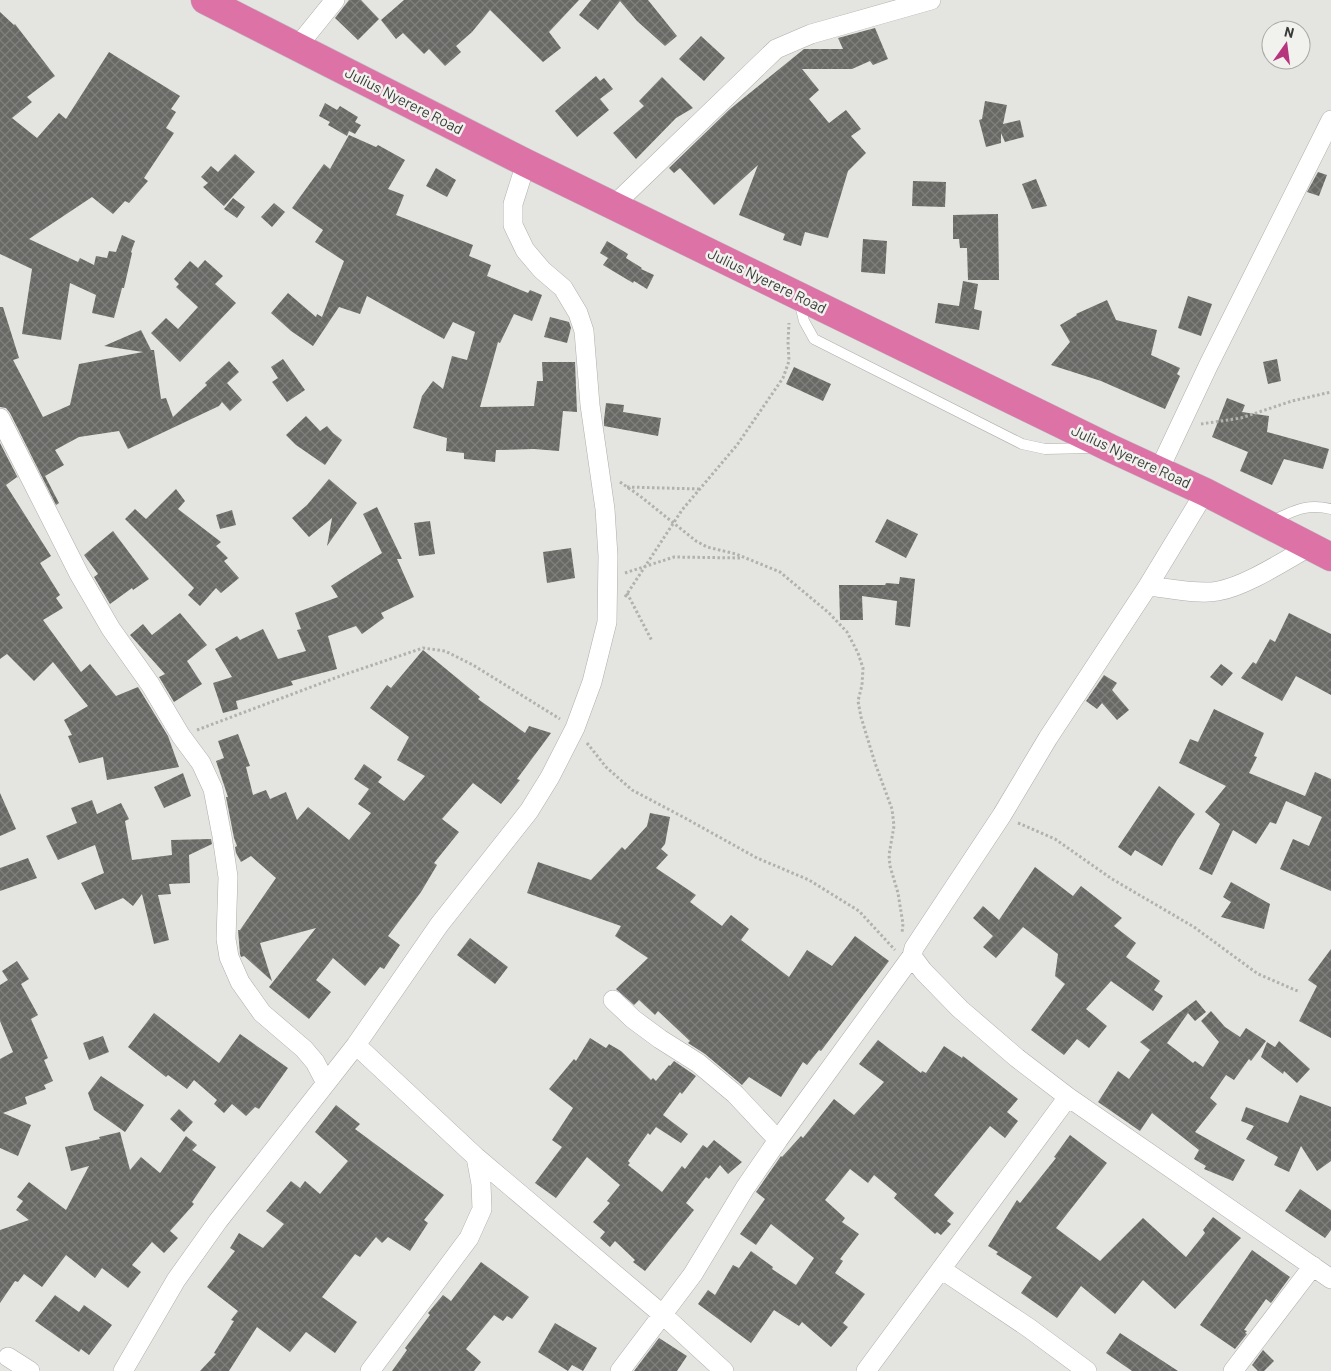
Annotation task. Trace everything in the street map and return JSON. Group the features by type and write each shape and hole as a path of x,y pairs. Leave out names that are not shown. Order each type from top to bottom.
{"highway":[{"name":"Julius Nyerere Road","path":"205,0 799,300 1205,492 1320,552"}],"street":[{"path":"297,47 336,0"},
{"path":"613,206 776,50 800,37 883,6 931,0"},
{"path":"1159,470 1331,120"},
{"path":"123,1371 176,1280 213,1228 356,1044 439,925 529,811 575,728 592,682 607,622 613,580 590,405 584,331 578,314 563,288 542,270 526,250 513,225 513,204 526,163"},
{"path":"0,418 79,574 111,629 150,684 181,736 201,763 213,789 228,877 226,939 230,958 240,982 262,1013 304,1049 315,1062 326,1083"},
{"path":"620,1371 693,1274 778,1140 906,952 914,948 951,895 1048,738 1148,586 1205,492"},
{"path":"1148,586 1188,591 1218,591 1320,552"},
{"path":"906,952 960,1009 1017,1058 1068,1097 1325,1271 1233,1371"},
{"path":"613,1000 633,1019 698,1063 735,1094 778,1140"},
{"path":"356,1044 476,1157 663,1315 702,1364 724,1371"},
{"path":"866,1371 1068,1097"},
{"path":"370,1371 469,1238 482,1209 482,1184 476,1157"},
{"path":"941,1269 1029,1328 1086,1371"},
{"path":"8,1357 30,1371"}],"lane":[{"path":"1266,523 1306,506 1331,509"}],"path":[{"path":"607,622 682,510 736,445 783,378 789,361 790,318 799,300"},
{"path":"1180,426 1240,418 1292,401 1331,392"},
{"path":"598,468 627,487 696,541 780,572 814,599 847,632 858,652 863,668 858,702 861,717 892,809 894,826 889,855 904,924 901,940"},
{"path":"601,487 699,488"},
{"path":"652,641 627,594 613,580 629,570 674,557 718,556 746,558"},
{"path":"181,736 343,675 423,648 445,651 473,665 575,728 606,767 632,790 756,858 809,880 859,911 899,955 906,952"},
{"path":"1002,815 1055,839 1112,879 1194,927 1258,974 1300,992"}],"building":[{"path":"349,0 361,0 379,19 358,40 335,18"},
{"path":"404,0 579,0 549,32 561,48 543,62 490,10 472,32 456,46 461,52 445,66 429,49 424,54 403,33 396,39 381,20"},
{"path":"591,0 648,0 677,36 665,46 637,21 620,1 598,30 579,15"},
{"path":"0,12 15,24 55,76 27,97 32,102 12,118 37,138 59,113 66,119 109,52 180,96 171,109 176,112 166,128 174,133 144,178 148,181 129,203 125,201 113,214 92,197 29,239 78,262 80,258 94,265 96,256 107,258 109,251 116,252 122,235 135,241 124,288 122,288 114,318 92,313 96,295 70,283 61,340 22,334 32,269 0,254"},
{"path":"875,28 888,59 873,65 870,61 852,69 802,69 819,90 809,99 829,123 846,110 861,129 851,136 866,153 848,171 828,238 805,232 801,246 783,240 785,234 739,215 758,165 714,205 680,168 674,173 669,168 730,109 804,49 843,49 838,38"},
{"path":"701,36 725,58 704,81 679,59"},
{"path":"596,76 600,81 604,78 613,89 600,99 609,110 577,137 555,111"},
{"path":"662,77 693,108 676,118 636,159 613,133 644,106 639,101"},
{"path":"985,101 1007,105 1003,124 1020,120 1024,137 1005,142 1001,133 1001,143 986,147 979,120 982,119"},
{"path":"325,103 337,110 340,106 358,117 355,122 361,125 355,134 349,131 347,136 328,125 330,122 319,116"},
{"path":"349,135 376,147 378,145 405,160 388,189 404,195 396,215 473,245 469,256 491,265 487,276 528,293 530,290 542,295 532,321 514,314 500,343 498,342 480,407 534,406 537,381 543,381 542,362 575,362 577,412 563,411 559,451 534,449 496,450 495,462 464,459 464,453 446,451 447,438 413,428 422,396 433,381 443,389 452,356 467,360 475,332 453,322 444,339 367,296 360,314 339,307 313,346 291,331 271,313 288,293 316,317 317,314 322,317 344,261 315,242 323,230 292,208 324,164 330,169"},
{"path":"235,154 255,172 224,206 203,187 208,183 201,177 211,166 218,172"},
{"path":"436,168 456,180 447,197 426,186"},
{"path":"1318,172 1327,175 1319,196 1307,192"},
{"path":"1036,179 1047,206 1032,209 1022,184"},
{"path":"913,181 946,182 945,207 912,206"},
{"path":"233,198 245,207 237,218 224,209"},
{"path":"274,203 285,212 272,227 261,217"},
{"path":"998,214 999,280 968,280 967,248 960,248 959,239 953,239 953,215"},
{"path":"863,239 887,241 885,274 861,272"},
{"path":"607,241 628,254 626,258 641,269 654,275 647,289 603,265 608,258 600,253"},
{"path":"205,260 223,276 215,284 236,303 180,362 151,333 166,318 178,329 198,307 176,287 179,284 174,279 190,261 198,268"},
{"path":"963,281 978,284 974,309 982,311 979,330 935,323 938,303 959,306"},
{"path":"1188,296 1212,304 1201,336 1178,328"},
{"path":"1107,300 1116,320 1157,330 1151,355 1180,368 1177,374 1180,376 1165,409 1101,381 1051,365 1070,342 1060,325 1076,314"},
{"path":"0,307 3,307 19,358 13,360 43,417 70,405 79,364 143,352 104,346 141,330 151,350 154,350 161,399 166,398 173,417 229,361 239,372 227,383 242,400 230,411 222,402 219,406 128,449 119,431 79,437 55,450 64,465 45,476 59,503 56,505 10,413 6,408 0,407"},
{"path":"550,317 569,322 571,328 567,343 544,337"},
{"path":"283,359 305,390 287,402 272,382 278,378 271,367"},
{"path":"1277,359 1281,381 1268,384 1263,362"},
{"path":"794,367 831,384 823,401 786,384"},
{"path":"1227,398 1245,405 1242,412 1269,416 1267,432 1329,449 1323,469 1284,459 1272,485 1240,471 1248,452 1212,437"},
{"path":"606,403 624,405 623,412 661,418 658,436 604,426"},
{"path":"306,416 320,431 327,426 342,440 325,465 296,445 286,435"},
{"path":"0,443 18,478 6,485 51,556 40,563 60,595 56,598 63,608 43,620 81,672 90,664 116,696 138,687 168,736 179,767 107,780 103,757 79,763 68,736 72,735 64,720 88,706 53,662 34,681 7,654 0,659"},
{"path":"329,479 357,503 327,546 332,518 309,537 292,518 307,505"},
{"path":"176,489 185,501 178,509 221,542 216,546 228,558 224,561 239,578 221,593 216,588 200,606 188,595 194,588 125,519 135,509 146,519"},
{"path":"377,507 402,559 397,559 414,597 381,613 384,618 362,634 356,626 328,636 337,669 291,681 293,685 236,701 238,709 223,713 213,683 232,677 215,649 237,636 240,640 263,629 278,659 306,651 297,630 301,629 295,613 338,597 331,586 382,553 363,514"},
{"path":"232,510 236,525 220,529 216,515"},
{"path":"887,519 918,534 906,558 875,542"},
{"path":"430,521 435,554 419,556 414,523"},
{"path":"113,531 149,579 133,590 132,588 110,604 94,577 98,574 84,555"},
{"path":"571,548 575,578 547,583 543,552"},
{"path":"900,577 915,579 910,627 895,625 897,601 862,596 863,620 840,620 839,585 899,584"},
{"path":"180,613 207,645 187,661 202,684 174,702 159,677 165,674 130,635 143,624 152,635"},
{"path":"1289,613 1331,634 1331,695 1296,676 1282,701 1241,678 1253,662 1256,664 1270,639 1275,642"},
{"path":"423,650 480,697 478,699 525,733 529,726 551,733 517,779 520,780 501,804 473,783 442,819 459,832 434,863 437,865 421,892 388,936 400,945 384,969 380,967 365,986 333,958 316,980 331,992 309,1019 269,987 316,928 260,943 272,981 244,956 241,957 240,954 238,930 240,930 276,878 251,856 241,862 236,853 235,847 237,846 226,797 228,797 216,761 224,758 218,741 238,734 250,766 246,767 253,795 266,790 270,799 286,792 297,820 308,807 349,840 371,813 358,804 369,789 354,779 364,764 382,777 378,782 404,801 425,776 397,760 409,737 370,708 387,685 391,688"},
{"path":"1221,664 1233,673 1222,686 1210,677"},
{"path":"1104,675 1117,683 1112,690 1129,710 1117,720 1102,703 1097,709 1086,701"},
{"path":"1214,709 1264,733 1254,756 1257,757 1249,773 1305,796 1315,772 1331,779 1331,891 1280,869 1293,839 1309,846 1322,817 1286,801 1276,824 1270,822 1256,844 1233,830 1212,875 1199,869 1220,824 1205,812 1226,786 1179,763 1190,739 1198,742"},
{"path":"183,773 191,796 164,808 154,787"},
{"path":"1159,786 1195,814 1162,866 1135,850 1131,856 1118,847"},
{"path":"0,793 16,829 0,836"},
{"path":"92,800 97,814 121,803 129,819 125,821 132,860 172,855 171,840 211,839 212,844 189,855 190,883 169,884 171,894 158,895 169,940 154,944 142,894 133,906 123,898 95,910 81,883 104,873 95,845 58,860 46,836 77,823 71,808"},
{"path":"650,813 670,817 665,844 661,849 668,855 656,868 696,895 690,902 722,926 731,915 749,929 741,940 789,977 807,950 832,966 855,936 889,961 821,1051 819,1050 807,1065 803,1062 781,1097 749,1077 742,1085 705,1054 688,1043 690,1041 658,1011 655,1015 639,1000 634,1005 616,989 648,958 615,936 621,926 527,893 538,862 591,880 622,847 625,850 647,826"},
{"path":"28,858 37,878 0,891 0,868"},
{"path":"1035,867 1073,896 1081,886 1122,918 1114,926 1136,943 1126,957 1160,981 1154,990 1163,996 1153,1011 1111,981 1086,1009 1107,1026 1089,1048 1077,1039 1064,1055 1031,1030 1065,984 1055,976 1058,954 1023,927 996,958 983,947 993,936 973,918 983,906 999,920"},
{"path":"1231,882 1270,904 1264,929 1221,917 1231,902 1223,897"},
{"path":"470,938 508,967 495,984 457,955"},
{"path":"1331,949 1331,1038 1299,1021 1317,986 1308,980"},
{"path":"17,961 29,979 21,984 38,1015 31,1019 48,1058 44,1060 53,1081 44,1085 46,1089 25,1097 27,1104 3,1113 31,1125 18,1156 0,1148 0,1059 13,1052 0,1021 0,985 8,980 2,971"},
{"path":"1196,1000 1206,1012 1195,1021 1188,1013 1167,1043 1193,1063 1195,1061 1203,1067 1219,1042 1201,1021 1211,1011 1225,1027 1240,1037 1246,1028 1266,1041 1251,1061 1249,1059 1234,1080 1226,1075 1210,1098 1217,1104 1195,1132 1245,1160 1233,1181 1204,1169 1206,1166 1194,1159 1199,1150 1152,1113 1140,1131 1098,1102 1118,1071 1129,1079 1150,1050 1140,1042"},
{"path":"154,1013 219,1063 240,1034 288,1068 259,1109 255,1107 246,1116 232,1104 224,1113 214,1104 217,1100 194,1080 187,1089 168,1075 166,1077 128,1047"},
{"path":"103,1036 109,1052 89,1060 83,1043"},
{"path":"590,1038 606,1048 609,1044 621,1051 651,1080 653,1078 656,1081 674,1061 696,1076 682,1094 680,1092 663,1115 688,1134 681,1143 656,1127 650,1135 648,1133 628,1161 630,1163 628,1165 662,1192 682,1166 685,1169 703,1145 707,1148 714,1140 742,1162 728,1174 720,1165 709,1179 706,1177 686,1203 694,1210 645,1271 633,1262 635,1260 615,1241 610,1247 600,1238 605,1232 593,1222 610,1203 607,1201 620,1185 587,1157 556,1198 535,1183 562,1147 552,1140 573,1108 549,1089 574,1059 576,1061"},
{"path":"878,1040 921,1073 922,1071 926,1073 944,1046 962,1058 963,1056 1018,1099 1007,1112 1018,1121 1005,1138 990,1126 934,1195 954,1213 947,1221 951,1224 941,1235 937,1232 935,1234 894,1198 897,1194 874,1175 868,1183 850,1169 825,1200 845,1218 842,1222 859,1234 840,1259 843,1261 835,1273 865,1294 843,1323 848,1327 831,1347 802,1322 799,1326 774,1310 751,1343 698,1304 708,1290 715,1295 733,1265 739,1268 751,1251 773,1267 772,1269 796,1285 814,1258 771,1224 756,1245 740,1234 765,1199 756,1192 781,1156 801,1136 803,1138 834,1099 854,1115 884,1082 859,1064"},
{"path":"1279,1041 1310,1069 1297,1083 1284,1071 1283,1074 1261,1057 1267,1042 1275,1047"},
{"path":"101,1076 144,1105 125,1132 94,1110 88,1093"},
{"path":"1300,1095 1331,1107 1331,1161 1317,1171 1301,1146 1289,1172 1274,1165 1278,1157 1246,1139 1254,1126 1241,1121 1246,1107 1288,1123"},
{"path":"336,1105 360,1124 355,1129 444,1195 424,1220 428,1223 410,1251 388,1237 382,1243 376,1237 360,1257 355,1254 322,1297 357,1322 335,1353 306,1332 290,1352 257,1327 229,1371 200,1371 216,1354 214,1353 234,1321 231,1320 238,1311 207,1287 235,1251 230,1248 239,1233 263,1248 284,1224 266,1211 291,1181 300,1188 305,1181 320,1194 348,1161 315,1132"},
{"path":"179,1109 193,1122 184,1132 170,1119"},
{"path":"120,1132 130,1170 141,1157 160,1173 186,1136 197,1145 192,1150 216,1167 192,1202 194,1204 170,1231 178,1238 164,1253 152,1242 132,1265 141,1272 128,1288 102,1268 95,1278 66,1255 42,1287 24,1274 18,1282 15,1281 0,1303 0,1230 29,1220 16,1210 23,1201 17,1197 29,1182 66,1210 89,1166 71,1171 65,1147"},
{"path":"1070,1135 1107,1163 1056,1228 1100,1261 1143,1218 1186,1257 1205,1233 1203,1230 1213,1217 1241,1238 1175,1309 1143,1280 1115,1314 1081,1286 1057,1318 1021,1293 1032,1277 996,1254 998,1252 988,1246 1017,1200 1020,1203 1056,1158 1054,1157"},
{"path":"1300,1189 1331,1210 1331,1230 1325,1238 1285,1211"},
{"path":"1252,1250 1290,1277 1271,1303 1266,1299 1244,1330 1247,1331 1245,1333 1247,1334 1235,1349 1200,1325"},
{"path":"481,1262 529,1297 512,1319 507,1316 503,1321 494,1315 466,1349 481,1362 474,1371 392,1371 407,1350 405,1348 430,1315 428,1313 443,1295 451,1301"},
{"path":"55,1295 79,1312 84,1305 112,1325 89,1355 81,1349 79,1352 35,1321"},
{"path":"555,1323 597,1348 583,1371 572,1365 568,1371 538,1352"},
{"path":"1120,1333 1178,1371 1132,1371 1106,1353"},
{"path":"659,1338 687,1356 677,1371 634,1371"},
{"path":"1263,1350 1274,1361 1264,1371 1258,1371 1252,1365"}]}
